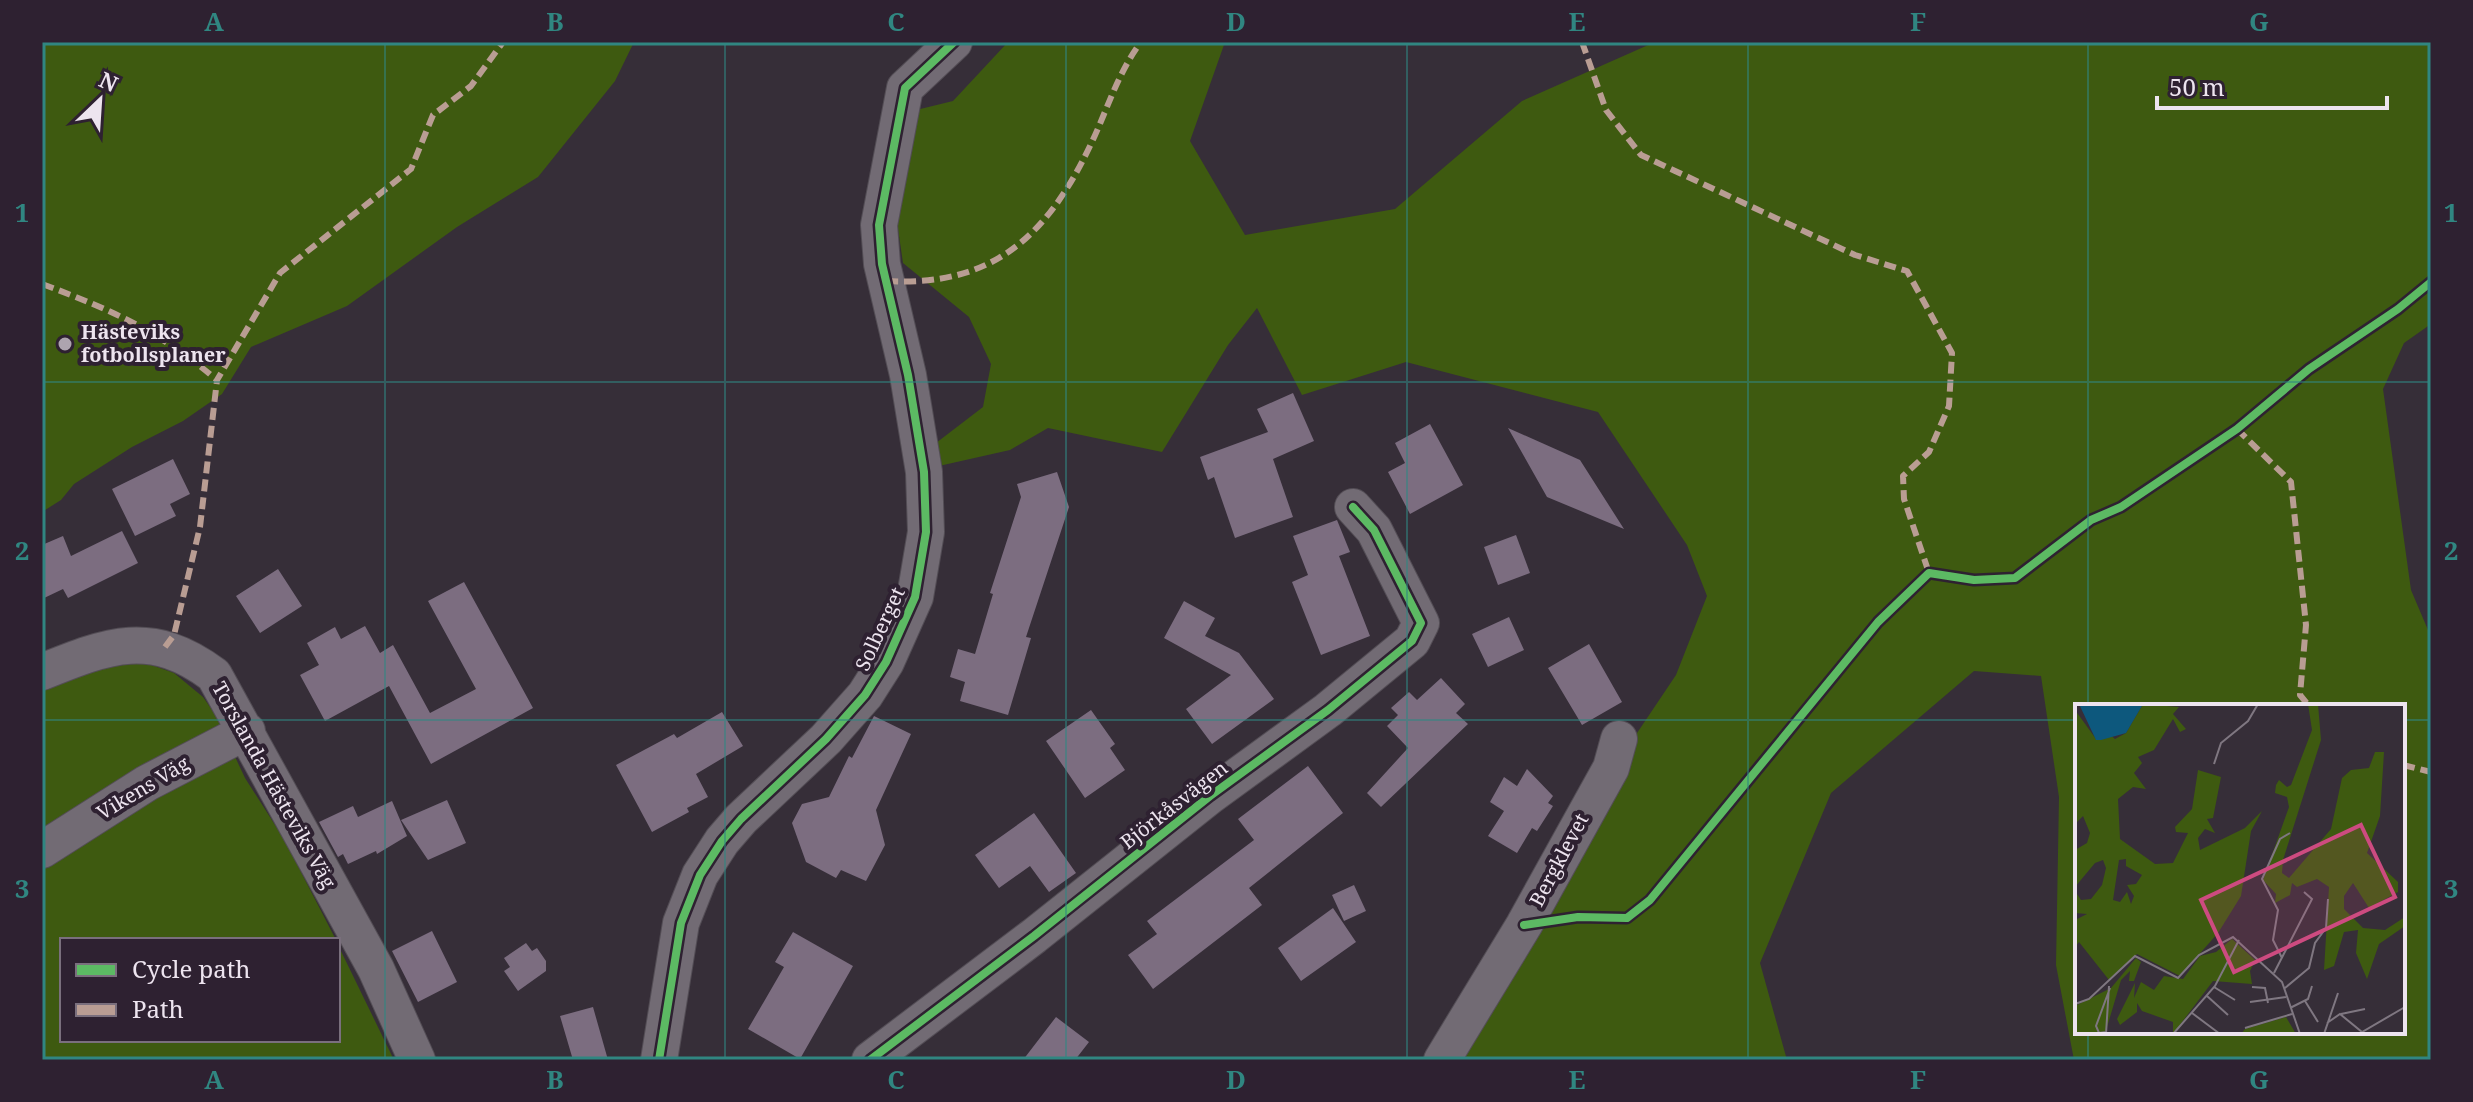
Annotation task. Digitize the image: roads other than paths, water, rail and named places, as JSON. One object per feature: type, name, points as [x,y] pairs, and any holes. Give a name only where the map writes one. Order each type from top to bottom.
[{"type":"street","name":"Solberget","points":[[659,1060],[681,923],[700,875],[741,819],[826,739],[865,695],[886,662],[915,597],[926,532],[924,472],[908,375],[882,264],[879,225],[905,88],[942,52]]},
{"type":"street","name":"Björkåsvägen","points":[[870,1060],[1034,936],[1210,796],[1328,710],[1412,641],[1421,623],[1374,530],[1353,507]]},
{"type":"street","name":"Torslanda Hästeviks Väg","points":[[42,672],[82,656],[130,645],[165,647],[191,658],[214,675],[376,969],[417,1060]]},
{"type":"street","name":"Vikens Väg","points":[[42,850],[147,783],[247,731]]},
{"type":"street","name":"Bergklevet","points":[[1442,1060],[1524,925],[1611,768],[1619,739]]},
{"type":"place","name":"Hästeviks fotbollsplaner","points":[[65,344]]}]
